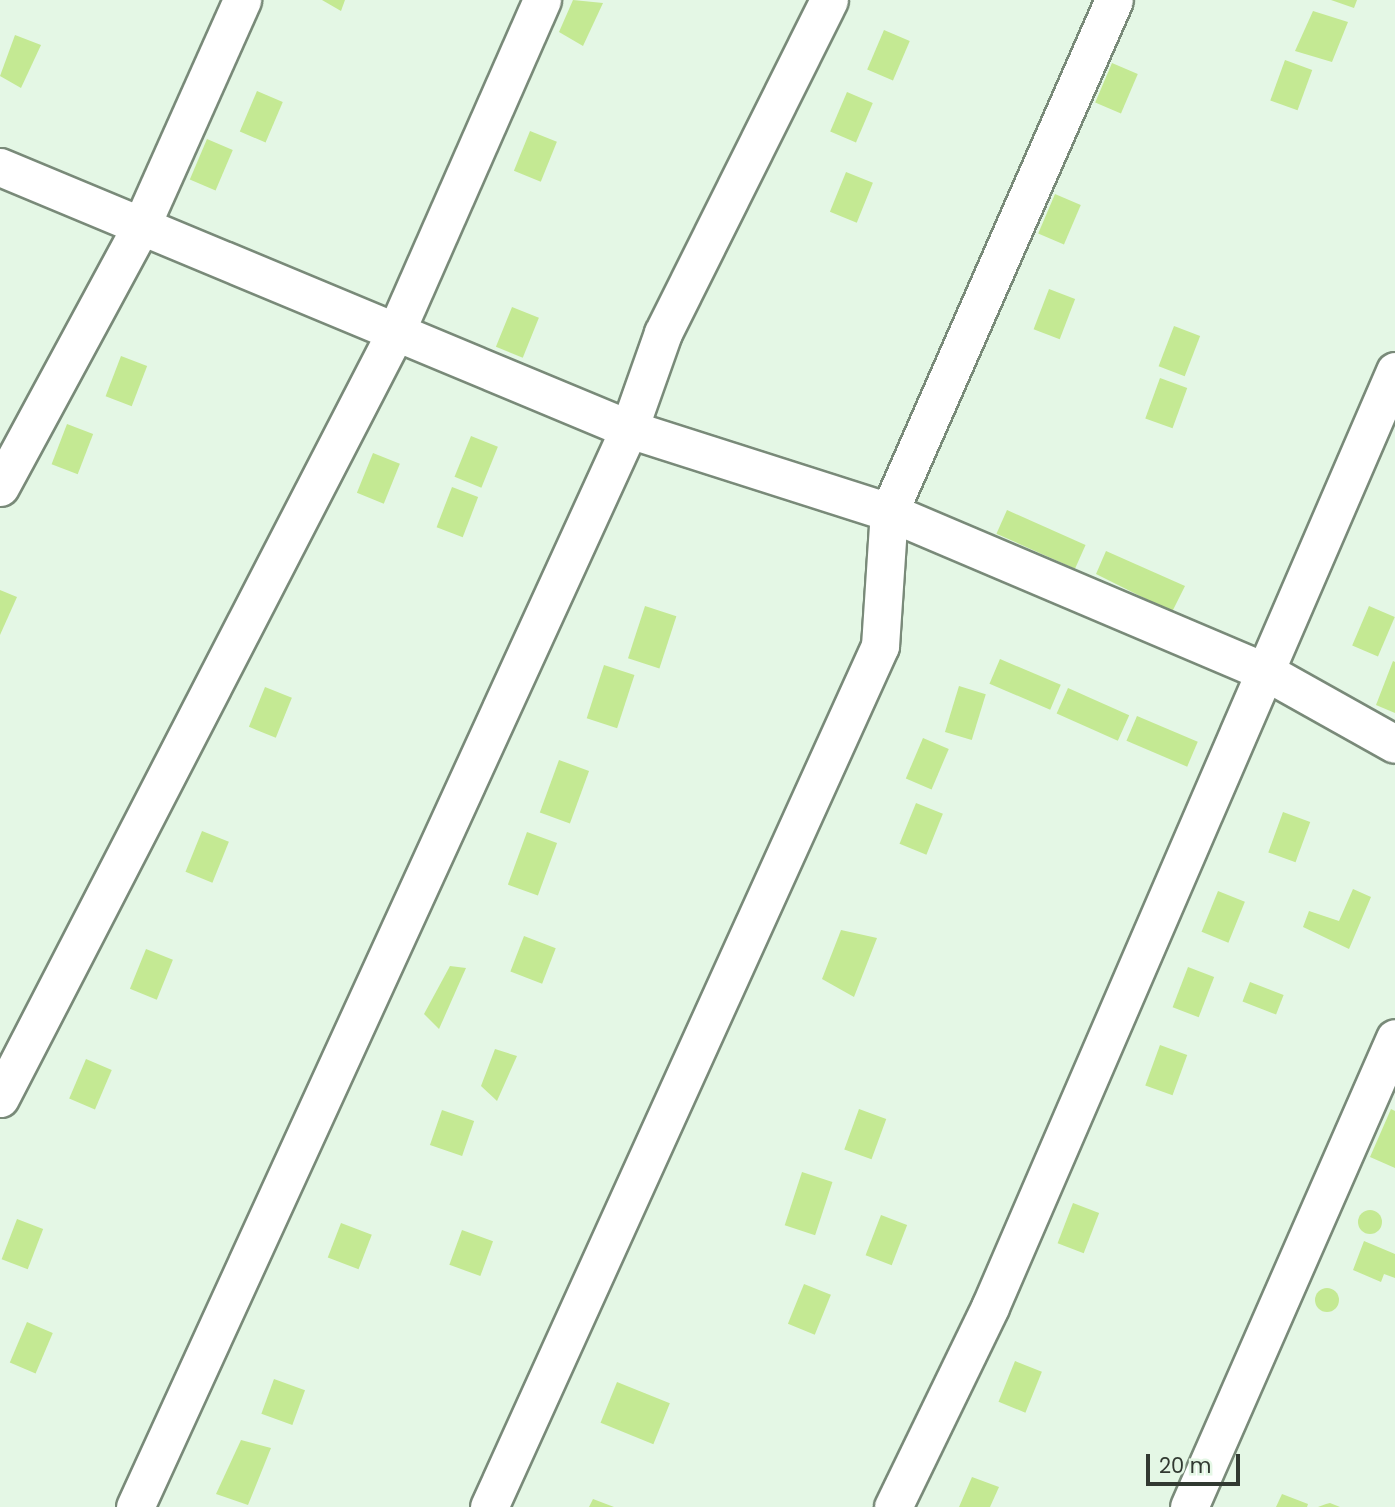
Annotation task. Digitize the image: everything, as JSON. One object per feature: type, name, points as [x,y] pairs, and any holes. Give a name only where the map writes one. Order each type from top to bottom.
[{"type":"street","points":[[0,487],[141,226],[242,0]]},
{"type":"street","points":[[0,1098],[396,331],[542,0]]},
{"type":"street","points":[[135,1507],[629,429],[663,333],[829,0]]},
{"type":"street","points":[[489,1507],[880,646],[889,512],[1114,0]]},
{"type":"street","points":[[0,167],[629,429],[889,512],[1268,673],[1395,744]]},
{"type":"street","points":[[893,1507],[990,1307],[1268,673],[1395,371]]},
{"type":"street","points":[[1189,1507],[1395,1038]]},
{"type":"building","points":[[322,0],[345,0],[341,11]]},
{"type":"building","points":[[573,0],[603,3],[583,46],[559,32]]},
{"type":"building","points":[[1331,0],[1357,0],[1354,8]]},
{"type":"building","points":[[1313,11],[1348,22],[1332,62],[1295,51]]},
{"type":"building","points":[[884,30],[910,41],[893,81],[867,70]]},
{"type":"building","points":[[15,35],[41,45],[21,88],[0,76]]},
{"type":"building","points":[[1285,60],[1312,70],[1298,110],[1270,100]]},
{"type":"building","points":[[1112,63],[1138,74],[1121,114],[1095,103]]},
{"type":"building","points":[[257,91],[283,102],[266,142],[240,132]]},
{"type":"building","points":[[847,92],[873,103],[856,143],[830,132]]},
{"type":"building","points":[[530,131],[557,142],[541,182],[514,171]]},
{"type":"building","points":[[207,139],[233,150],[216,190],[190,180]]},
{"type":"building","points":[[846,172],[873,183],[857,223],[830,212]]},
{"type":"building","points":[[1055,194],[1081,205],[1064,245],[1038,234]]},
{"type":"building","points":[[1049,289],[1075,299],[1060,339],[1034,329]]},
{"type":"building","points":[[512,307],[539,318],[523,358],[496,347]]},
{"type":"building","points":[[1174,326],[1200,336],[1185,376],[1159,366]]},
{"type":"building","points":[[121,356],[147,366],[132,406],[106,396]]},
{"type":"building","points":[[1160,378],[1187,388],[1173,428],[1145,418]]},
{"type":"building","points":[[67,424],[93,434],[78,474],[52,464]]},
{"type":"building","points":[[471,436],[498,447],[481,488],[455,477]]},
{"type":"building","points":[[373,453],[400,464],[384,504],[357,493]]},
{"type":"building","points":[[452,487],[478,497],[463,537],[437,527]]},
{"type":"building","points":[[1007,510],[1086,545],[1075,569],[996,534]]},
{"type":"building","points":[[1106,551],[1185,586],[1172,612],[1096,574]]},
{"type":"building","points":[[0,590],[17,597],[0,635]]},
{"type":"building","points":[[645,606],[676,616],[659,669],[628,658]]},
{"type":"building","points":[[1369,606],[1395,617],[1378,657],[1352,646]]},
{"type":"building","points":[[1000,659],[1061,685],[1050,710],[989,684]]},
{"type":"building","points":[[1393,661],[1395,662],[1395,713],[1376,705]]},
{"type":"building","points":[[604,665],[634,675],[617,728],[587,718]]},
{"type":"building","points":[[959,686],[986,694],[972,740],[945,732]]},
{"type":"building","points":[[265,687],[292,698],[276,738],[249,727]]},
{"type":"building","points":[[1068,688],[1129,715],[1118,741],[1057,714]]},
{"type":"building","points":[[1137,716],[1198,742],[1187,767],[1126,741]]},
{"type":"building","points":[[923,738],[949,749],[932,789],[906,779]]},
{"type":"building","points":[[559,760],[589,771],[570,824],[540,813]]},
{"type":"building","points":[[916,803],[943,814],[926,855],[900,844]]},
{"type":"building","points":[[1283,812],[1310,822],[1296,862],[1268,852]]},
{"type":"building","points":[[202,831],[229,842],[212,883],[186,872]]},
{"type":"building","points":[[527,832],[557,843],[538,896],[508,885]]},
{"type":"building","points":[[1353,889],[1371,897],[1349,949],[1303,927],[1309,911],[1339,921]]},
{"type":"building","points":[[1218,891],[1245,902],[1228,943],[1202,932]]},
{"type":"building","points":[[841,930],[877,938],[854,997],[822,979]]},
{"type":"building","points":[[524,936],[556,948],[542,984],[510,971]]},
{"type":"building","points":[[146,949],[173,960],[157,1000],[130,989]]},
{"type":"building","points":[[450,966],[466,968],[439,1029],[424,1014]]},
{"type":"building","points":[[1188,967],[1214,977],[1199,1017],[1173,1007]]},
{"type":"building","points":[[1250,982],[1284,995],[1276,1015],[1242,1002]]},
{"type":"building","points":[[1160,1045],[1187,1055],[1173,1095],[1145,1085]]},
{"type":"building","points":[[495,1049],[517,1056],[497,1101],[481,1086]]},
{"type":"building","points":[[86,1059],[112,1070],[95,1110],[69,1099]]},
{"type":"building","points":[[859,1109],[886,1119],[872,1159],[844,1149]]},
{"type":"building","points":[[1391,1109],[1395,1111],[1395,1168],[1370,1157]]},
{"type":"building","points":[[442,1110],[474,1121],[462,1156],[430,1145]]},
{"type":"building","points":[[802,1172],[832,1182],[815,1235],[785,1225]]},
{"type":"building","points":[[1073,1203],[1099,1213],[1084,1253],[1058,1243]]},
{"type":"building","points":[[1370,1210],[1378,1214],[1382,1222],[1378,1230],[1370,1234],[1362,1230],[1358,1222],[1362,1214]]},
{"type":"building","points":[[881,1215],[907,1225],[892,1265],[866,1255]]},
{"type":"building","points":[[17,1219],[43,1229],[28,1269],[2,1259]]},
{"type":"building","points":[[341,1223],[372,1235],[359,1269],[328,1258]]},
{"type":"building","points":[[462,1230],[493,1241],[480,1276],[449,1265]]},
{"type":"building","points":[[1364,1241],[1395,1254],[1395,1278],[1384,1274],[1381,1282],[1353,1270]]},
{"type":"building","points":[[804,1284],[831,1295],[815,1335],[788,1324]]},
{"type":"building","points":[[1327,1288],[1335,1292],[1339,1300],[1335,1308],[1327,1312],[1319,1308],[1315,1300],[1319,1292]]},
{"type":"building","points":[[27,1322],[53,1333],[36,1373],[10,1363]]},
{"type":"building","points":[[1015,1361],[1042,1372],[1025,1413],[999,1402]]},
{"type":"building","points":[[274,1379],[305,1390],[292,1425],[261,1414]]},
{"type":"building","points":[[617,1382],[670,1403],[653,1444],[601,1423]]},
{"type":"building","points":[[241,1440],[271,1448],[248,1505],[216,1494]]},
{"type":"building","points":[[972,1477],[999,1487],[990,1507],[959,1507]]},
{"type":"building","points":[[1282,1494],[1308,1504],[1307,1507],[1276,1507]]},
{"type":"building","points":[[593,1499],[614,1507],[589,1507]]},
{"type":"building","points":[[1326,1504],[1340,1507],[1318,1507]]}]
